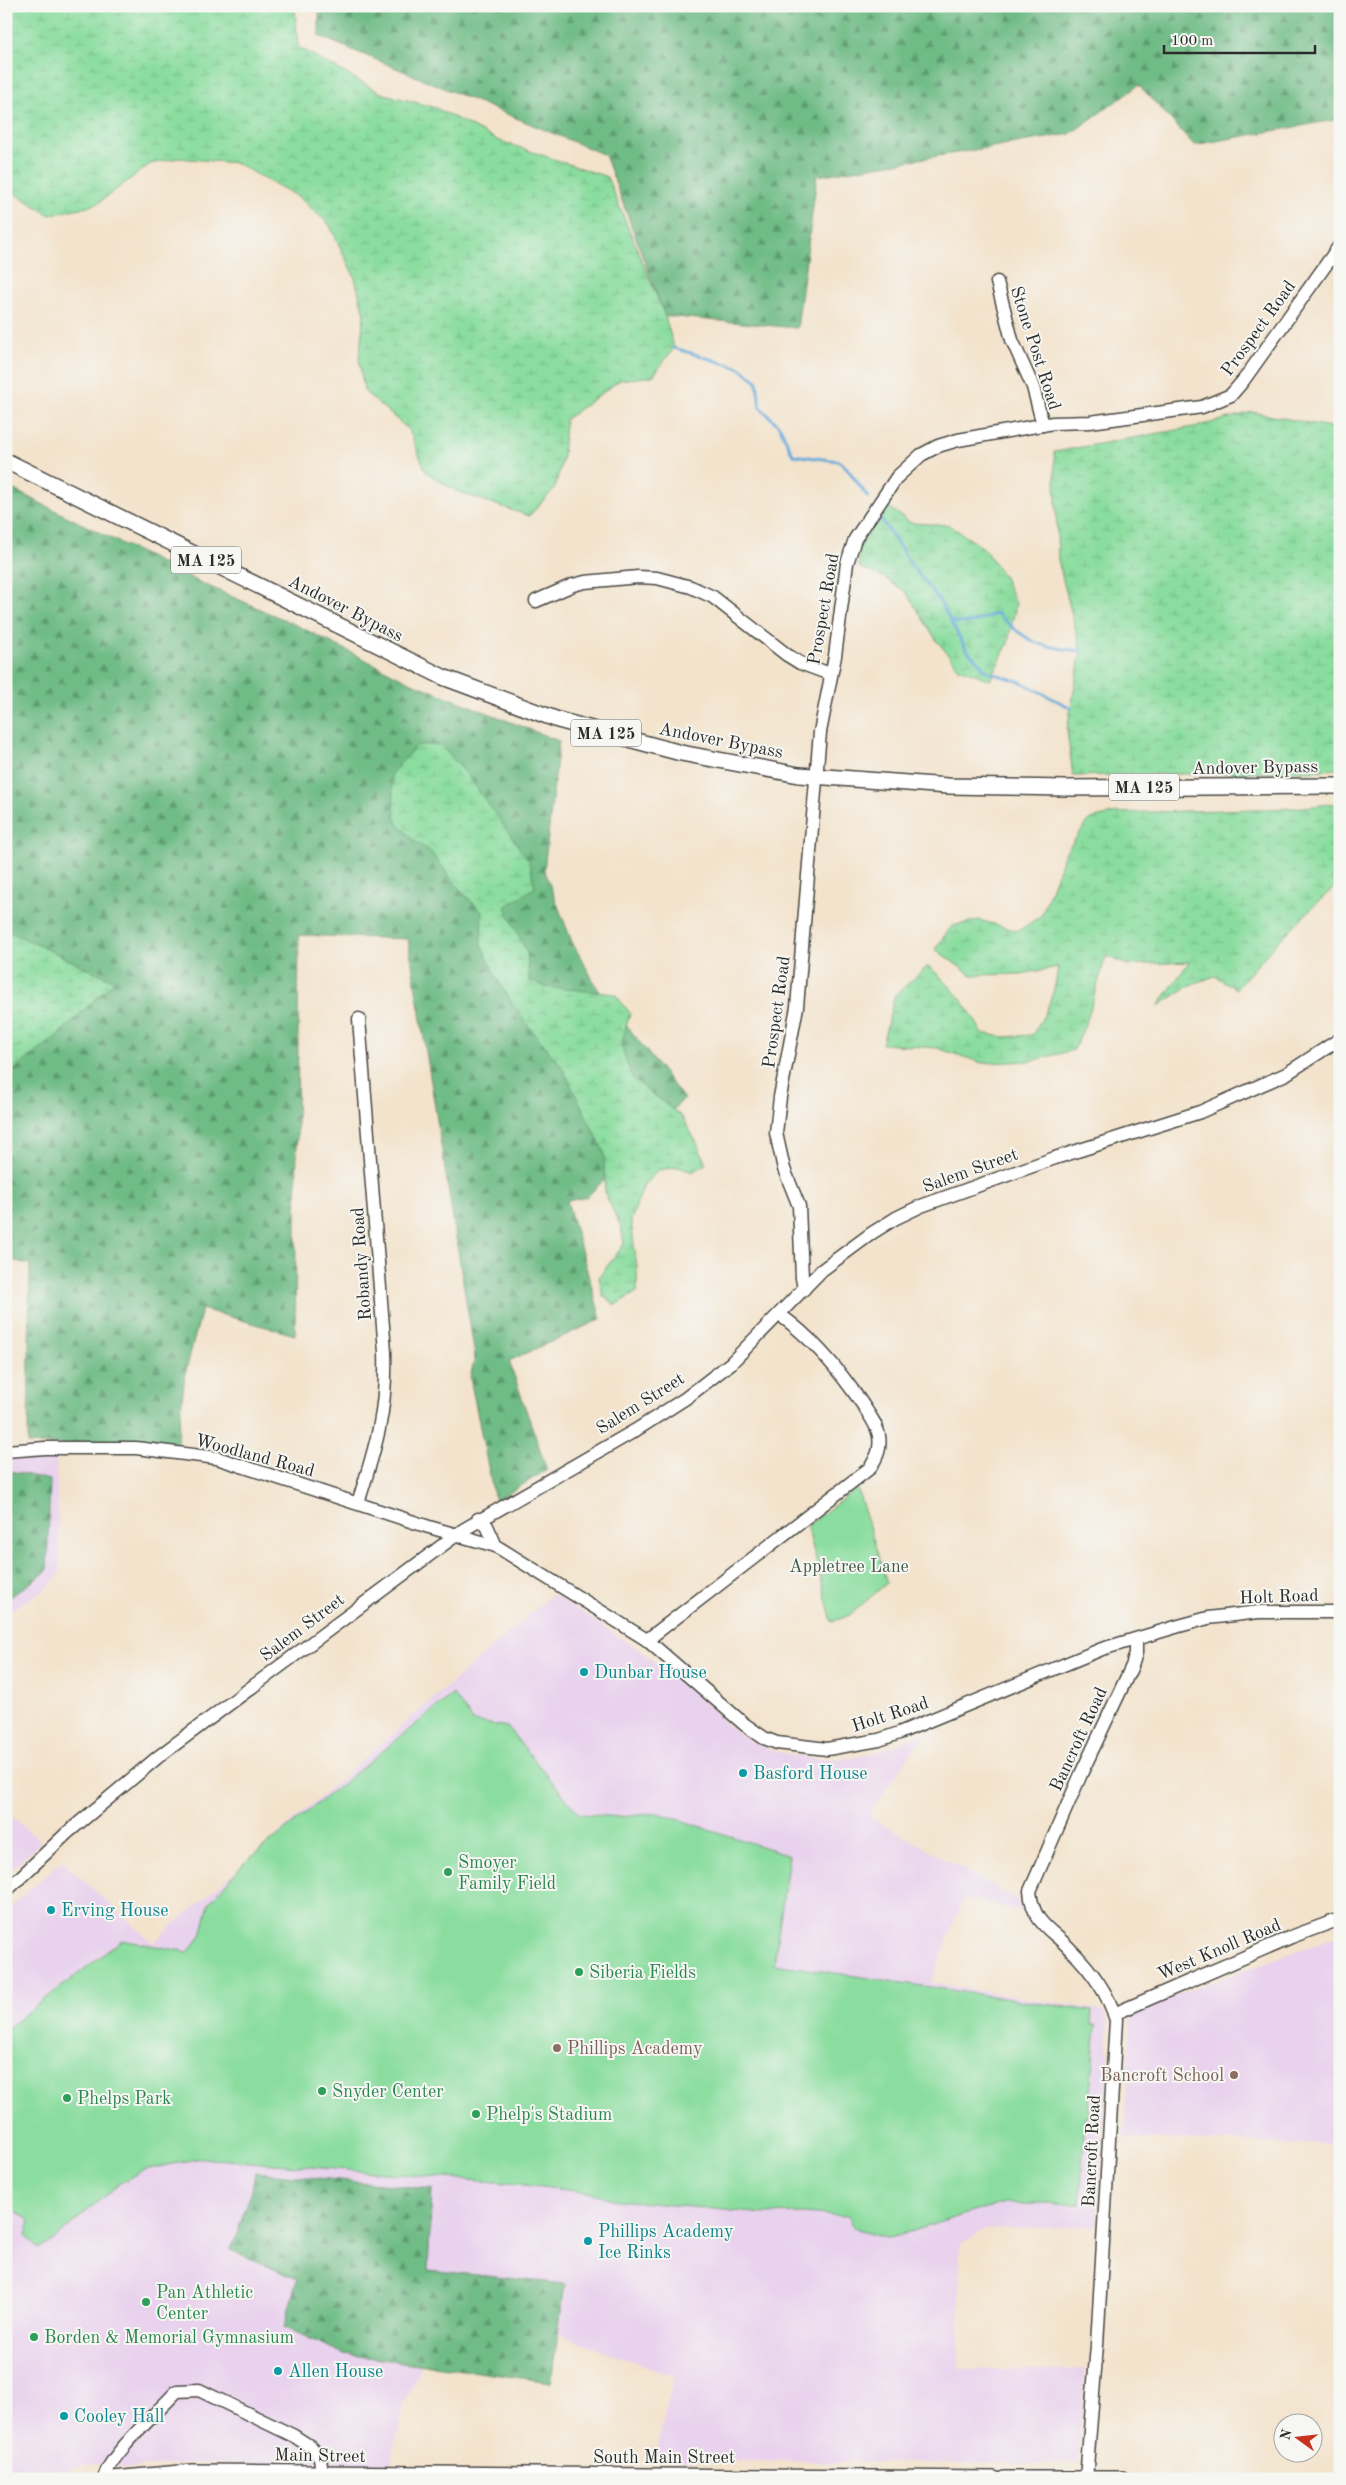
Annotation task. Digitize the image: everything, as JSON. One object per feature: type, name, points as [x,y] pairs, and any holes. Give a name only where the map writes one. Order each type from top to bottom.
[{"type":"main road","name":"Andover Bypass","points":[[6,461],[442,677],[520,708],[681,754],[816,776],[987,788],[1340,786]]},
{"type":"main road","name":"Main Street","points":[[114,2479],[192,2472],[394,2477]]},
{"type":"main road","name":"Main Street","points":[[204,2479],[246,2473]]},
{"type":"main road","name":"South Main Street","points":[[394,2477],[994,2479]]},
{"type":"main road","points":[[1004,2479],[1123,2479]]},
{"type":"street","name":"Prospect Road","points":[[804,1289],[799,1206],[784,1169],[776,1133],[780,1097],[797,1007],[820,732],[851,549],[887,490],[897,478],[921,455],[938,446],[958,440],[1042,425],[1190,409],[1211,404],[1231,395],[1340,245]]},
{"type":"street","name":"Stone Post Road","points":[[997,282],[1012,340],[1033,387],[1042,425]]},
{"type":"street","points":[[536,601],[573,585],[604,579],[638,576],[675,582],[692,587],[713,597],[787,655],[800,663],[830,674]]},
{"type":"street","name":"Robandy Road","points":[[358,1503],[381,1425],[386,1388],[385,1352],[359,1019]]},
{"type":"street","name":"Salem Street","points":[[6,1890],[67,1833],[158,1757],[478,1519],[636,1430],[686,1398],[731,1363],[822,1270],[896,1218],[921,1206],[1055,1158],[1200,1112],[1286,1074],[1340,1039]]},
{"type":"street","points":[[647,1640],[870,1468],[878,1456],[879,1434],[874,1422],[842,1373],[797,1327],[780,1315]]},
{"type":"street","name":"Woodland Road","points":[[6,1451],[44,1448],[136,1448],[217,1458],[429,1528],[458,1534]]},
{"type":"street","points":[[478,1519],[487,1526],[496,1546]]},
{"type":"street","name":"Holt Road","points":[[458,1534],[496,1546],[647,1640],[744,1724],[764,1738],[777,1743],[827,1749],[879,1740],[1102,1649],[1208,1618],[1259,1612],[1340,1612]]},
{"type":"street","name":"Bancroft Road","points":[[1086,2478],[1106,2198],[1114,2065],[1114,2014],[1106,1992],[1070,1949],[1037,1918],[1032,1908],[1030,1891],[1081,1774],[1132,1666],[1136,1653],[1136,1640]]},
{"type":"street","name":"West Knoll Road","points":[[1114,2014],[1291,1937],[1340,1919]]},
{"type":"street","points":[[104,2479],[108,2465],[122,2448],[177,2392],[199,2390],[294,2436],[311,2447],[320,2457],[322,2474]]},
{"type":"shaded area","points":[[6,1458],[56,1458],[60,1573],[44,1591],[6,1612]]},
{"type":"shaded area","name":"Phillips Academy","points":[[553,1594],[638,1649],[704,1701],[729,1727],[751,1741],[775,1751],[801,1757],[852,1758],[878,1752],[926,1732],[868,1816],[1016,1899],[1025,1910],[1006,1908],[983,1900],[962,1901],[931,1983],[1106,2011],[1108,2069],[1097,2226],[987,2229],[960,2244],[959,2369],[1085,2370],[1078,2464],[654,2460],[674,2376],[521,2321],[449,2306],[406,2399],[390,2464],[201,2463],[118,2468],[94,2464],[6,2479],[6,1911],[62,1861],[153,1943]]},
{"type":"shaded area","points":[[6,1811],[41,1842],[6,1875]]},
{"type":"shaded area","name":"Bancroft School","points":[[1340,1935],[1340,2145],[1123,2138],[1132,2011]]},
{"type":"green space","points":[[6,6],[295,6],[298,47],[381,93],[436,108],[497,140],[607,177],[665,316],[674,348],[653,376],[620,380],[565,420],[563,457],[555,488],[529,516],[456,491],[426,472],[409,430],[364,391],[359,359],[364,314],[355,278],[329,224],[297,196],[236,163],[178,158],[150,164],[97,204],[50,215],[6,188]]},
{"type":"green space","points":[[319,6],[1340,6],[1340,119],[1194,145],[1139,85],[1070,134],[817,176],[797,328],[665,316],[605,155],[319,36]]},
{"type":"green space","points":[[1252,412],[1340,429],[1340,769],[1073,776],[1067,730],[1081,651],[1058,560],[1054,452],[1199,426]]},
{"type":"green space","points":[[6,486],[199,582],[296,625],[412,683],[559,741],[544,870],[572,942],[598,989],[684,1099],[587,1197],[567,1201],[601,1319],[509,1361],[547,1470],[495,1501],[470,1378],[475,1356],[408,939],[299,935],[295,1335],[202,1309],[185,1374],[177,1445],[28,1444],[30,1264],[6,1259],[6,1100],[19,1056],[6,1064]]},
{"type":"green space","points":[[887,506],[911,523],[949,525],[985,549],[1004,577],[1016,604],[1008,643],[990,680],[959,668],[937,641],[906,592],[883,577],[859,567],[859,546]]},
{"type":"green space","points":[[417,745],[440,745],[465,772],[529,861],[535,887],[505,907],[527,953],[529,980],[545,987],[615,994],[630,1013],[621,1045],[632,1078],[682,1117],[697,1143],[706,1164],[692,1172],[678,1167],[658,1170],[644,1185],[631,1220],[637,1268],[637,1292],[615,1305],[603,1296],[599,1277],[624,1244],[621,1227],[605,1194],[604,1152],[562,1067],[519,1014],[497,979],[481,944],[482,912],[457,886],[430,851],[414,841],[396,821],[391,774]]},
{"type":"green space","points":[[1340,803],[1340,883],[1320,900],[1271,949],[1236,989],[1215,976],[1192,984],[1158,1006],[1189,962],[1128,965],[1106,956],[1087,1020],[1074,1050],[1031,1061],[982,1063],[937,1048],[882,1044],[895,995],[928,966],[958,996],[971,1013],[982,1033],[1003,1037],[1032,1035],[1050,1002],[1058,967],[1021,974],[971,975],[935,949],[952,926],[979,920],[1018,931],[1041,916],[1065,853],[1090,819],[1117,813],[1294,808]]},
{"type":"green space","points":[[6,930],[114,981],[56,1037],[6,1076]]},
{"type":"green space","points":[[6,1470],[50,1480],[47,1571],[6,1600]]},
{"type":"green space","name":"Appletree Lane","points":[[857,1488],[887,1583],[850,1615],[832,1622],[807,1526]]},
{"type":"green space","name":"Siberia Fields","points":[[453,1694],[473,1721],[507,1727],[579,1814],[620,1817],[658,1813],[789,1855],[774,1964],[1092,2011],[1091,2025],[1096,2025],[1088,2116],[1085,2117],[1080,2204],[998,2204],[890,2238],[853,2228],[849,2216],[800,2213],[765,2214],[608,2199],[592,2193],[508,2183],[201,2158],[144,2170],[120,2183],[47,2245],[38,2249],[26,2236],[30,2221],[6,2204],[6,2029],[122,1940],[188,1952],[201,1936],[209,1903],[243,1864]]},
{"type":"green space","points":[[255,2172],[432,2189],[428,2270],[565,2284],[551,2382],[344,2354],[284,2327],[297,2279],[231,2250],[252,2190]]},
{"type":"waterway","points":[[674,348],[740,368],[757,381],[760,407],[780,427],[793,455],[838,461],[846,467],[868,497]]},
{"type":"waterway","points":[[879,516],[912,566],[939,600],[966,649],[988,672],[1021,682],[1071,708]]},
{"type":"waterway","points":[[951,621],[969,623],[997,613],[1017,631],[1034,642],[1054,648],[1081,651]]},
{"type":"place","name":"Dunbar House","points":[[584,1672]]},
{"type":"place","name":"Basford House","points":[[743,1773]]},
{"type":"place","name":"Smoyer Family Field","points":[[448,1872]]},
{"type":"place","name":"Erving House","points":[[51,1910]]},
{"type":"place","name":"Siberia Fields","points":[[579,1972]]},
{"type":"place","name":"Phillips Academy","points":[[557,2048]]},
{"type":"place","name":"Bancroft School","points":[[1234,2075]]},
{"type":"place","name":"Snyder Center","points":[[322,2091]]},
{"type":"place","name":"Phelps Park","points":[[67,2098]]},
{"type":"place","name":"Phelp's Stadium","points":[[476,2114]]},
{"type":"place","name":"Phillips Academy Ice Rinks","points":[[588,2241]]},
{"type":"place","name":"Pan Athletic Center","points":[[146,2302]]},
{"type":"place","name":"Borden & Memorial Gymnasium","points":[[34,2337]]},
{"type":"place","name":"Allen House","points":[[278,2371]]},
{"type":"place","name":"Cooley Hall","points":[[64,2416]]}]
